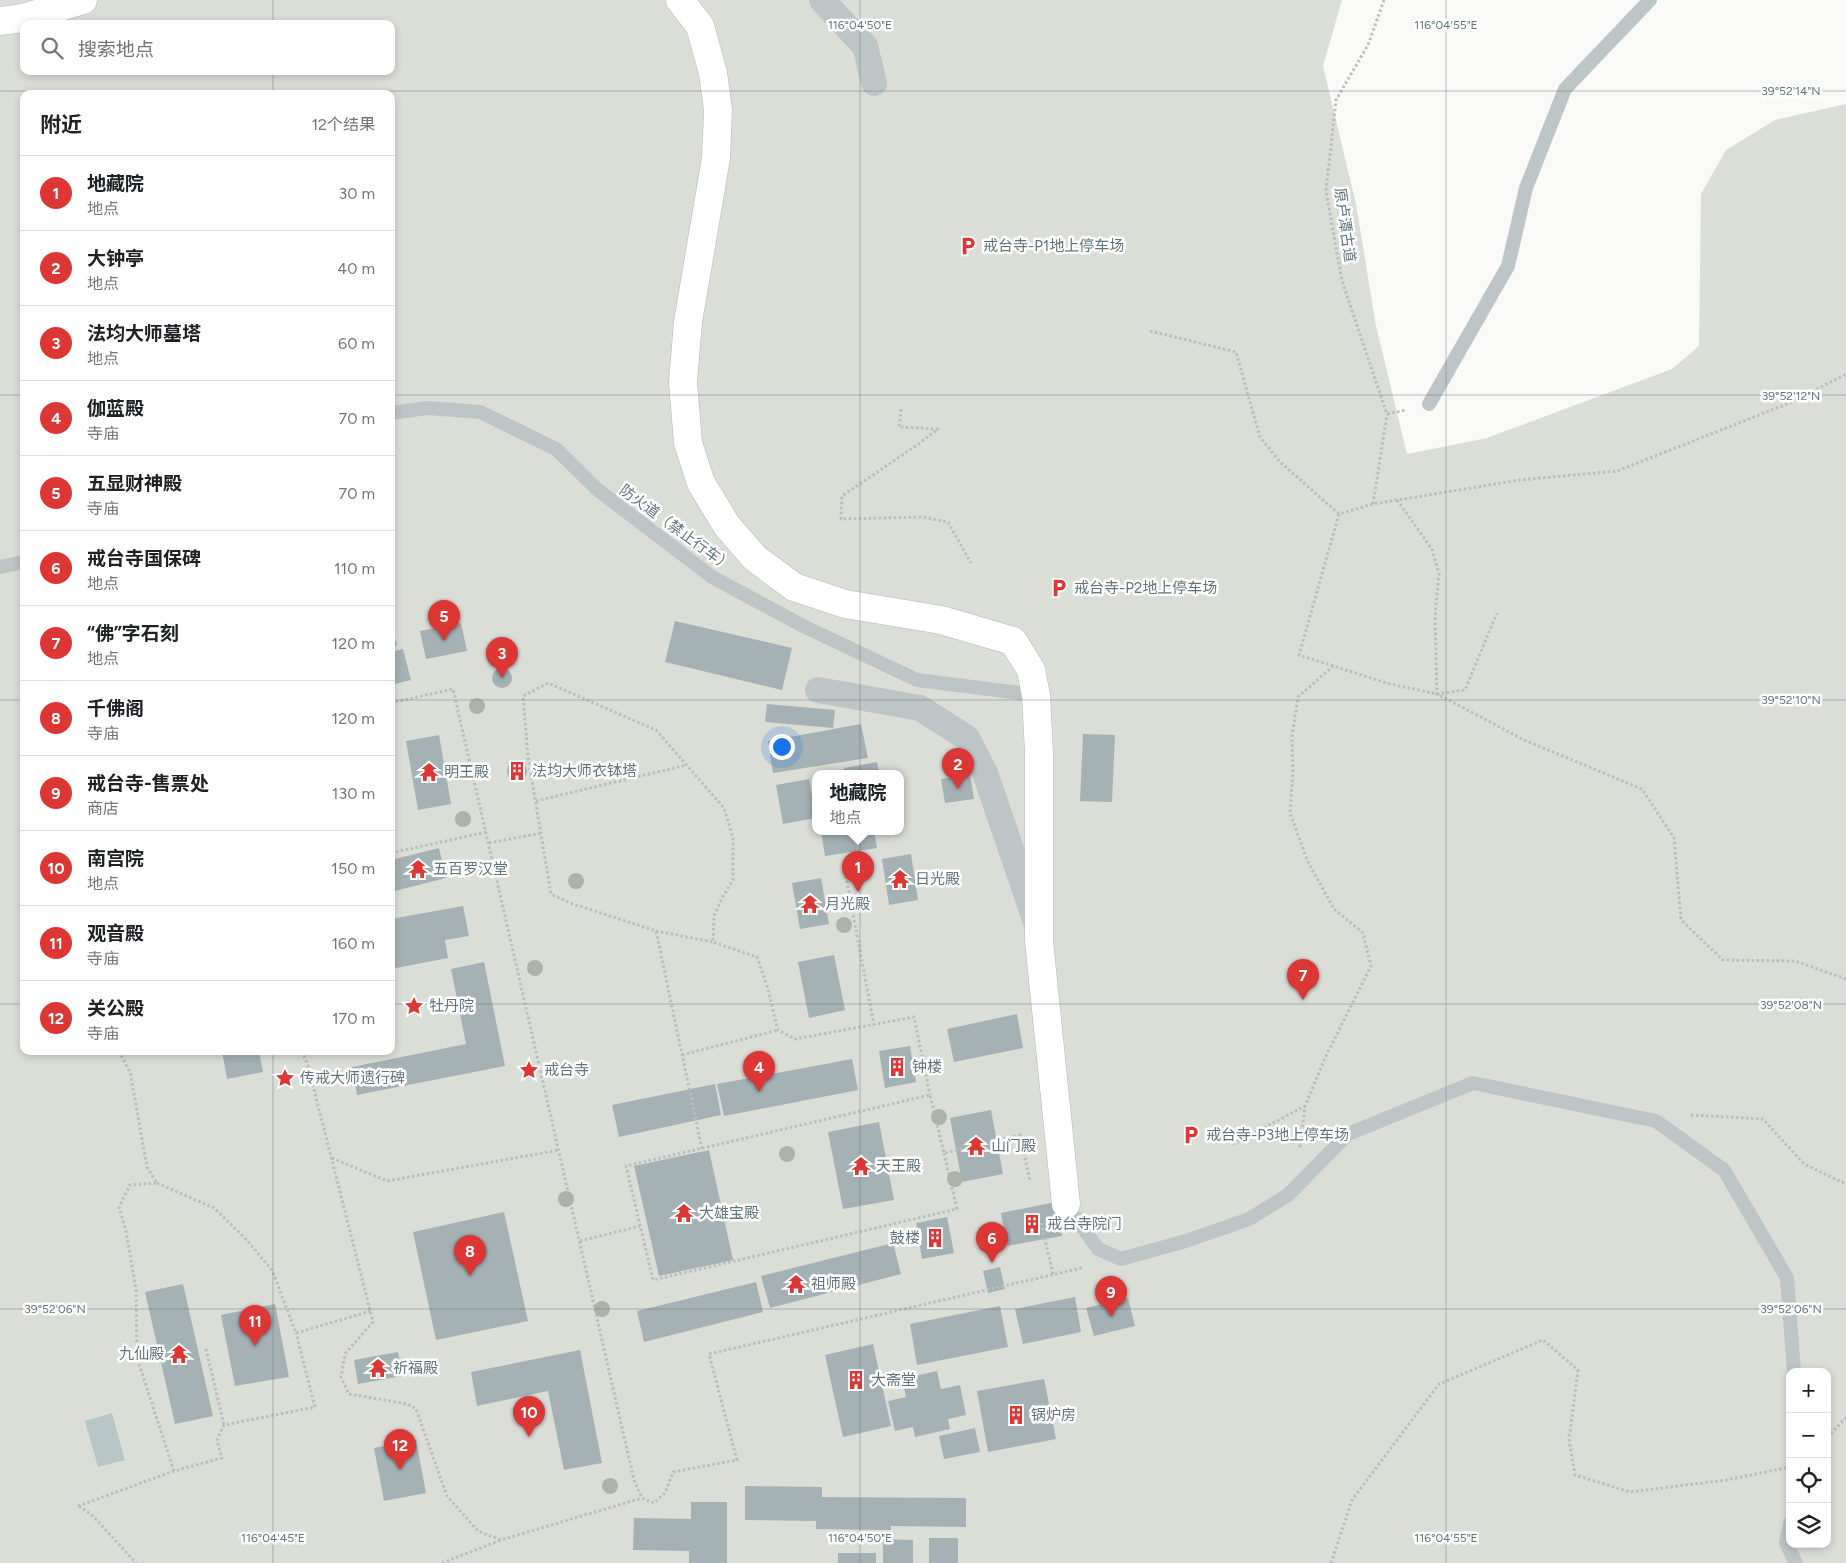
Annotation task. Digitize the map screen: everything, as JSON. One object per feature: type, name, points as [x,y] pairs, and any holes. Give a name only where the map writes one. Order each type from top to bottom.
[{"type":"street","points":[[0,21],[22,18],[84,0]]},
{"type":"street","points":[[680,0],[700,26],[713,73],[718,110],[716,158],[688,322],[684,382],[688,443],[701,483],[727,526],[755,558],[794,587],[845,604],[941,620],[1013,641],[1031,670],[1036,695],[1039,753],[1039,932],[1066,1204]]},
{"type":"street","points":[[822,0],[865,46],[874,82]]},
{"type":"street","points":[[818,690],[920,708],[967,738],[986,773],[1039,932]]},
{"type":"lane","points":[[1429,404],[1508,266],[1526,188],[1565,89],[1650,0]]},
{"type":"lane","name":"防火道（禁止行车）","points":[[395,412],[427,408],[480,412],[556,449],[598,490],[712,578],[803,626],[918,680],[1036,695]]},
{"type":"lane","points":[[0,567],[20,563]]},
{"type":"lane","points":[[1066,1204],[1098,1249],[1122,1259],[1186,1241],[1249,1219],[1288,1195],[1348,1134],[1473,1083],[1656,1121],[1724,1170],[1788,1278],[1794,1368]]},
{"type":"lane","points":[[1788,1548],[1796,1563]]},
{"type":"path","name":"原卢潭古道","points":[[1384,0],[1368,45],[1336,100],[1326,190],[1342,282],[1387,414]]},
{"type":"path","points":[[1150,331],[1236,352],[1260,437],[1280,462],[1338,514]]},
{"type":"path","points":[[1338,514],[1373,504],[1520,480],[1617,471],[1792,402],[1846,374]]},
{"type":"path","points":[[1373,504],[1387,414],[1429,404]]},
{"type":"path","points":[[901,409],[899,427],[938,429],[842,496],[841,519],[922,517],[948,522],[971,563]]},
{"type":"path","points":[[1397,500],[1432,549],[1439,574],[1435,617],[1436,694]]},
{"type":"path","points":[[1338,514],[1299,655],[1390,684],[1436,694],[1524,740],[1642,789],[1674,838],[1682,920],[1723,960],[1795,961],[1846,979]]},
{"type":"path","points":[[1436,694],[1465,690],[1497,612]]},
{"type":"path","points":[[1232,1144],[1305,1106],[1326,1056],[1371,966],[1363,933],[1334,909],[1308,862],[1290,813],[1293,772],[1292,736],[1298,698],[1334,666]]},
{"type":"path","points":[[713,942],[714,916],[733,880],[733,838],[724,808],[656,730],[548,683],[523,696],[528,757],[551,894],[570,903],[656,931],[713,942],[757,957],[767,986],[778,1030]]},
{"type":"path","points":[[395,702],[453,689],[634,1480],[642,1498]]},
{"type":"path","points":[[536,800],[687,766]]},
{"type":"path","points":[[395,852],[487,832]]},
{"type":"path","points":[[489,843],[541,833]]},
{"type":"path","points":[[844,866],[874,1025]]},
{"type":"path","points":[[656,931],[702,1149]]},
{"type":"path","points":[[682,1055],[778,1030],[795,1039],[914,1017],[957,1209],[653,1280],[626,1166],[930,1095]]},
{"type":"path","points":[[122,1055],[130,1072],[147,1167],[157,1183]]},
{"type":"path","points":[[304,1055],[374,1322],[345,1354],[341,1377],[349,1394],[407,1404],[416,1409],[447,1496],[478,1531],[502,1540]]},
{"type":"path","points":[[1656,1121],[1678,1115],[1763,1119],[1804,1164],[1846,1184]]},
{"type":"path","points":[[944,1153],[1020,1135],[1032,1189]]},
{"type":"path","points":[[331,1158],[387,1181],[559,1150]]},
{"type":"path","points":[[174,1471],[137,1358],[136,1289],[126,1231],[119,1207],[130,1185],[157,1183],[214,1208],[244,1237],[272,1270],[296,1333],[315,1407],[224,1425]]},
{"type":"path","points":[[1039,1217],[1053,1274]]},
{"type":"path","points":[[580,1241],[640,1226]]},
{"type":"path","points":[[442,1563],[502,1540],[642,1498],[654,1503],[665,1493],[673,1472],[737,1460],[709,1354],[1122,1259]]},
{"type":"path","points":[[296,1333],[370,1311]]},
{"type":"path","points":[[1331,1563],[1352,1500],[1439,1384],[1542,1340],[1578,1370],[1569,1440],[1575,1475],[1630,1492],[1726,1480],[1786,1469]]},
{"type":"path","points":[[136,1563],[93,1516],[78,1506],[174,1471],[222,1458],[217,1440],[224,1425],[206,1349]]},
{"type":"path","points":[[1831,1433],[1846,1418]]},
{"type":"shaded area","points":[[0,0],[1342,0],[1323,66],[1356,204],[1376,326],[1407,454],[1487,438],[1672,369],[1699,346],[1701,194],[1726,150],[1775,120],[1846,104],[1846,1563],[0,1563]]},
{"type":"shaded area","points":[[112,1413],[125,1460],[98,1467],[85,1421]]},
{"type":"building","points":[[675,621],[792,648],[782,690],[665,662]]},
{"type":"building","points":[[461,623],[467,651],[426,659],[420,631]]},
{"type":"building","points":[[403,649],[411,680],[395,684],[395,651]]},
{"type":"building","points":[[502,668],[509,671],[512,678],[509,685],[502,688],[495,685],[492,678],[495,671]]},
{"type":"building","points":[[767,704],[835,710],[833,728],[765,722]]},
{"type":"building","points":[[861,724],[868,758],[773,773],[768,741]]},
{"type":"building","points":[[1083,734],[1115,735],[1112,802],[1080,801]]},
{"type":"building","name":"明王殿","points":[[439,735],[451,804],[418,810],[406,741]]},
{"type":"building","name":"法均大师衣钵塔","points":[[517,761],[524,764],[527,771],[524,778],[517,781],[510,778],[507,771],[510,764]]},
{"type":"building","points":[[877,762],[878,770],[844,770],[844,768]]},
{"type":"building","points":[[970,774],[974,799],[945,803],[941,779]]},
{"type":"building","points":[[809,779],[812,796],[812,819],[783,824],[776,785]]},
{"type":"building","points":[[822,835],[875,835],[877,848],[825,856]]},
{"type":"building","name":"五百罗汉堂","points":[[439,848],[446,878],[395,891],[395,859]]},
{"type":"building","name":"日光殿","points":[[911,854],[918,900],[889,905],[882,859]]},
{"type":"building","name":"月光殿","points":[[821,878],[829,924],[800,929],[792,883]]},
{"type":"building","points":[[463,906],[469,936],[445,940],[448,958],[395,968],[395,918]]},
{"type":"building","points":[[834,955],[845,1010],[809,1018],[798,962]]},
{"type":"building","points":[[484,962],[505,1066],[357,1095],[352,1067],[466,1044],[451,969]]},
{"type":"building","points":[[1017,1014],[1023,1048],[954,1062],[947,1029]]},
{"type":"building","name":"钟楼","points":[[910,1046],[916,1082],[885,1088],[879,1051]]},
{"type":"building","points":[[223,1055],[260,1055],[263,1072],[227,1079]]},
{"type":"building","points":[[852,1059],[858,1090],[724,1116],[717,1084]]},
{"type":"building","points":[[715,1084],[721,1115],[619,1137],[612,1105]]},
{"type":"building","name":"山门殿","points":[[991,1110],[1003,1174],[962,1182],[950,1118]]},
{"type":"building","name":"天王殿","points":[[879,1122],[894,1200],[843,1209],[828,1132]]},
{"type":"building","name":"大雄宝殿","points":[[709,1150],[733,1260],[659,1276],[634,1166]]},
{"type":"building","name":"戒台寺院门","points":[[1056,1202],[1062,1236],[1007,1246],[1001,1213]]},
{"type":"building","points":[[504,1212],[528,1321],[436,1340],[413,1232]]},
{"type":"building","name":"鼓楼","points":[[947,1217],[954,1253],[922,1259],[916,1223]]},
{"type":"building","points":[[893,1243],[901,1274],[770,1308],[761,1276]]},
{"type":"building","points":[[1000,1267],[1005,1289],[988,1293],[983,1271]]},
{"type":"building","points":[[756,1282],[763,1312],[644,1342],[637,1311]]},
{"type":"building","name":"九仙殿","points":[[183,1284],[213,1416],[175,1424],[145,1292]]},
{"type":"building","points":[[1075,1297],[1081,1332],[1023,1344],[1015,1309]]},
{"type":"building","points":[[1128,1298],[1135,1326],[1094,1336],[1086,1308]]},
{"type":"building","points":[[275,1304],[289,1377],[235,1386],[221,1315]]},
{"type":"building","points":[[1000,1306],[1008,1347],[917,1365],[910,1324]]},
{"type":"building","name":"大斋堂","points":[[873,1344],[891,1426],[843,1437],[825,1355]]},
{"type":"building","points":[[580,1350],[602,1463],[564,1470],[548,1391],[477,1406],[471,1372]]},
{"type":"building","name":"祈福殿","points":[[398,1352],[403,1376],[358,1384],[354,1360]]},
{"type":"building","points":[[937,1371],[941,1389],[960,1385],[966,1415],[948,1419],[950,1429],[915,1437],[913,1427],[895,1431],[888,1401],[906,1397],[902,1379]]},
{"type":"building","name":"锅炉房","points":[[1044,1379],[1056,1439],[988,1452],[977,1391]]},
{"type":"building","points":[[975,1428],[980,1452],[944,1459],[939,1436]]},
{"type":"building","points":[[416,1440],[426,1493],[384,1501],[374,1448]]},
{"type":"building","points":[[745,1486],[822,1487],[822,1497],[966,1498],[966,1527],[891,1526],[891,1530],[816,1529],[816,1521],[745,1520]]},
{"type":"building","points":[[691,1502],[727,1502],[727,1563],[689,1563],[689,1551],[633,1550],[634,1518],[691,1519]]},
{"type":"building","points":[[929,1538],[958,1538],[958,1563],[929,1563]]},
{"type":"building","points":[[883,1539],[913,1540],[913,1563],[883,1563]]},
{"type":"building","points":[[838,1553],[876,1553],[876,1563],[838,1563]]},
{"type":"place","name":"戒台寺-P1地上停车场","points":[[968,246]]},
{"type":"place","name":"戒台寺-P2地上停车场","points":[[1059,588]]},
{"type":"place","name":"五显财神殿","points":[[444,641]]},
{"type":"place","name":"法均大师墓塔","points":[[502,678]]},
{"type":"place","name":"法均大师衣钵塔","points":[[517,771]]},
{"type":"place","name":"明王殿","points":[[429,772]]},
{"type":"place","name":"大钟亭","points":[[958,789]]},
{"type":"place","name":"五百罗汉堂","points":[[418,869]]},
{"type":"place","name":"日光殿","points":[[900,879]]},
{"type":"place","name":"地藏院","points":[[858,892]]},
{"type":"place","name":"月光殿","points":[[810,904]]},
{"type":"place","name":"“佛”字石刻","points":[[1303,1000]]},
{"type":"place","name":"牡丹院","points":[[414,1006]]},
{"type":"place","name":"钟楼","points":[[897,1067]]},
{"type":"place","name":"戒台寺","points":[[529,1070]]},
{"type":"place","name":"传戒大师遗行碑","points":[[285,1078]]},
{"type":"place","name":"伽蓝殿","points":[[759,1092]]},
{"type":"place","name":"戒台寺-P3地上停车场","points":[[1191,1135]]},
{"type":"place","name":"山门殿","points":[[976,1146]]},
{"type":"place","name":"天王殿","points":[[861,1166]]},
{"type":"place","name":"大雄宝殿","points":[[684,1213]]},
{"type":"place","name":"戒台寺院门","points":[[1032,1224]]},
{"type":"place","name":"鼓楼","points":[[935,1238]]},
{"type":"place","name":"戒台寺国保碑","points":[[992,1263]]},
{"type":"place","name":"千佛阁","points":[[470,1276]]},
{"type":"place","name":"祖师殿","points":[[796,1284]]},
{"type":"place","name":"戒台寺-售票处","points":[[1111,1317]]},
{"type":"place","name":"观音殿","points":[[255,1346]]},
{"type":"place","name":"九仙殿","points":[[179,1354]]},
{"type":"place","name":"祈福殿","points":[[378,1368]]},
{"type":"place","name":"大斋堂","points":[[856,1380]]},
{"type":"place","name":"锅炉房","points":[[1016,1415]]},
{"type":"place","name":"南宫院","points":[[529,1437]]},
{"type":"place","name":"关公殿","points":[[400,1470]]}]
